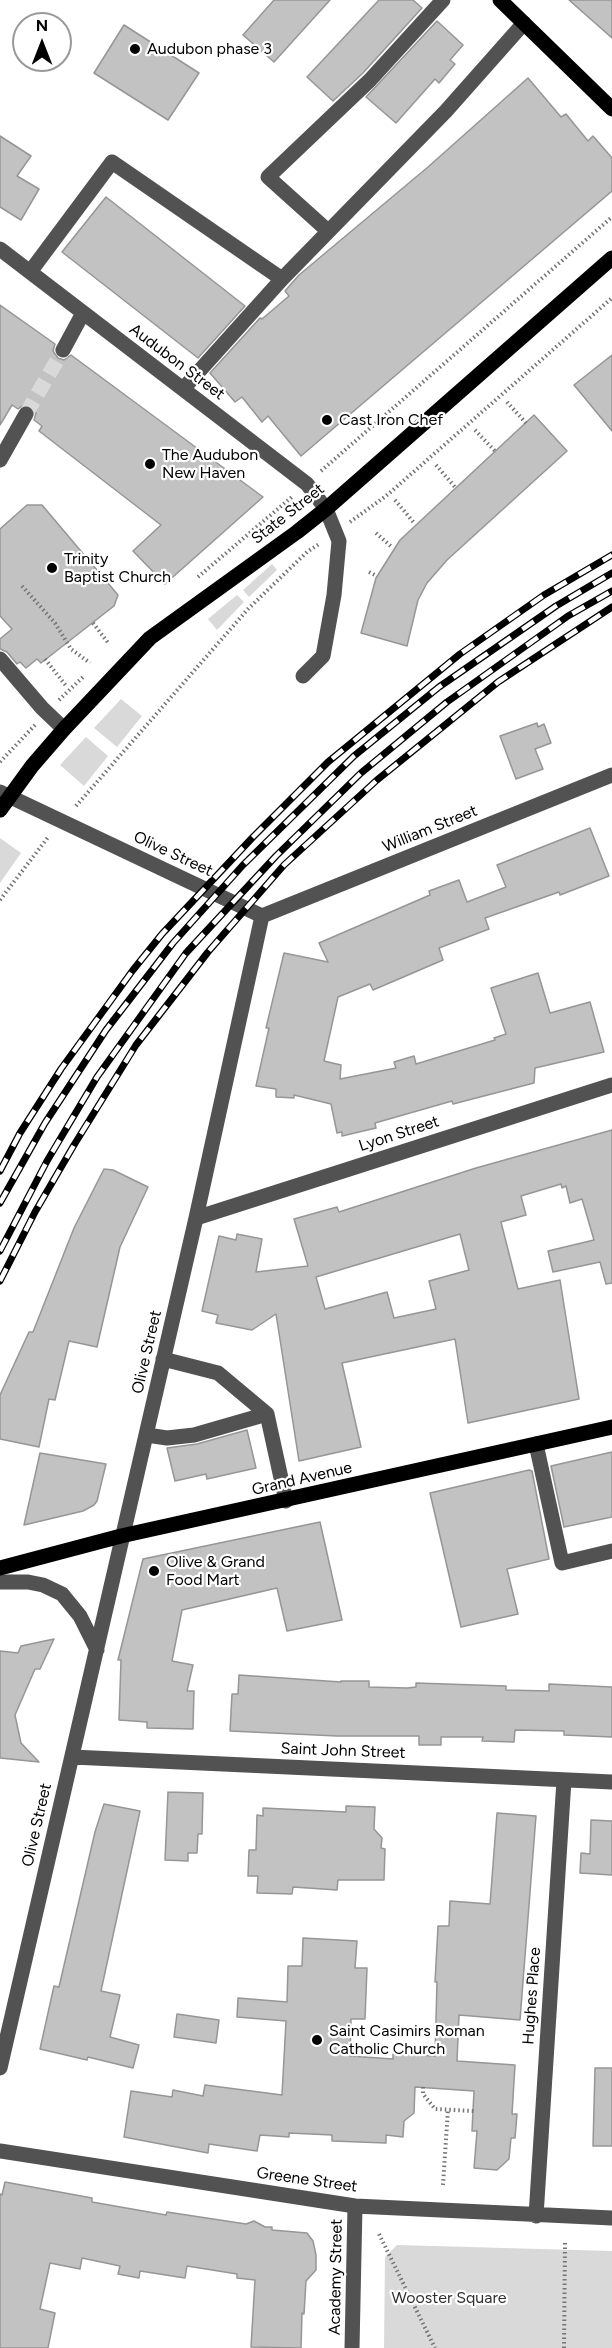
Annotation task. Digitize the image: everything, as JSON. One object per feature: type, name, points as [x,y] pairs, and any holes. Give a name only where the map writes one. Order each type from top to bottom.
[{"type":"main road","points":[[500,0],[612,108]]},
{"type":"main road","name":"State Street","points":[[0,810],[4,794],[150,638],[326,509],[612,258]]},
{"type":"main road","name":"Grand Avenue","points":[[0,1568],[121,1536],[612,1427]]},
{"type":"street","points":[[328,231],[268,177],[302,143],[348,103],[443,0]]},
{"type":"street","points":[[183,389],[282,279],[446,111],[524,23]]},
{"type":"street","points":[[30,272],[112,162],[282,279]]},
{"type":"street","name":"Audubon Street","points":[[0,249],[307,484],[326,509],[336,532]]},
{"type":"street","points":[[63,350],[83,313]]},
{"type":"street","points":[[0,460],[26,414]]},
{"type":"street","points":[[303,676],[323,656],[334,595],[339,541],[336,532]]},
{"type":"street","points":[[0,659],[42,708],[64,729]]},
{"type":"street","name":"William Street","points":[[262,916],[612,775]]},
{"type":"street","name":"Olive Street","points":[[0,2068],[97,1650],[121,1536],[147,1435],[262,916],[4,794]]},
{"type":"street","name":"Lyon Street","points":[[196,1218],[612,1085]]},
{"type":"street","points":[[164,1359],[218,1373],[267,1414],[286,1501]]},
{"type":"street","points":[[147,1435],[166,1438],[194,1435],[267,1414]]},
{"type":"street","points":[[536,1444],[562,1563],[612,1551]]},
{"type":"street","points":[[0,1582],[28,1582],[44,1585],[62,1594],[80,1616],[97,1650]]},
{"type":"street","name":"Saint John Street","points":[[72,1757],[612,1782]]},
{"type":"street","name":"Hughes Place","points":[[536,2216],[564,1780]]},
{"type":"street","name":"Greene Street","points":[[0,2151],[355,2206],[612,2218]]},
{"type":"street","name":"Academy Street","points":[[352,2348],[355,2206]]},
{"type":"path","points":[[321,471],[612,217]]},
{"type":"path","points":[[0,900],[36,850],[248,609],[308,552],[386,496],[612,298]]},
{"type":"path","points":[[507,402],[526,423]]},
{"type":"path","points":[[475,430],[495,451]]},
{"type":"path","points":[[435,465],[455,487]]},
{"type":"path","points":[[395,500],[415,524]]},
{"type":"path","points":[[376,533],[393,548]]},
{"type":"path","points":[[369,572],[377,576]]},
{"type":"path","points":[[22,586],[55,623],[71,649],[90,663]]},
{"type":"path","points":[[93,623],[109,644]]},
{"type":"path","points":[[45,659],[67,687]]},
{"type":"path","points":[[423,2087],[423,2094],[435,2109],[474,2111]]},
{"type":"path","points":[[443,2186],[448,2109]]},
{"type":"path","points":[[379,2234],[435,2348]]},
{"type":"path","points":[[564,2348],[565,2242]]},
{"type":"green space","points":[[272,564],[277,570],[249,597],[243,590]]},
{"type":"green space","points":[[237,595],[244,602],[217,630],[208,619]]},
{"type":"green space","points":[[121,699],[142,716],[117,747],[94,728]]},
{"type":"green space","points":[[86,737],[108,756],[84,786],[60,765]]},
{"type":"green space","points":[[0,838],[21,853],[0,883]]},
{"type":"green space","name":"Wooster Square","points":[[397,2245],[612,2251],[612,2348],[384,2348],[385,2257]]},
{"type":"building","points":[[274,0],[330,0],[274,62],[243,35]]},
{"type":"building","points":[[379,0],[413,0],[422,8],[363,73],[333,101],[307,77]]},
{"type":"building","points":[[569,0],[612,0],[612,38]]},
{"type":"building","points":[[437,21],[463,45],[450,60],[455,64],[439,83],[435,79],[396,123],[366,97]]},
{"type":"building","name":"Audubon phase 3","points":[[124,25],[199,73],[168,120],[94,73]]},
{"type":"building","points":[[528,78],[561,117],[566,114],[588,141],[593,136],[612,158],[612,191],[301,456],[268,416],[262,422],[242,397],[235,402],[210,373],[260,318],[262,319],[289,296],[285,291],[299,275],[428,167]]},
{"type":"building","points":[[0,136],[31,156],[17,176],[39,189],[21,220],[0,207]]},
{"type":"building","points":[[106,197],[245,306],[198,358],[62,252]]},
{"type":"building","name":"The Audubon New Haven","points":[[0,305],[55,344],[53,351],[58,358],[64,360],[71,355],[263,497],[165,584],[133,551],[161,525],[39,431],[42,426],[34,420],[36,413],[31,406],[25,404],[18,409],[12,405],[0,425]]},
{"type":"building","points":[[612,355],[612,431],[574,385]]},
{"type":"building","points":[[534,415],[567,451],[447,560],[427,583],[418,600],[407,646],[361,633],[376,578],[400,540]]},
{"type":"building","name":"Trinity Baptist Church","points":[[27,505],[42,505],[118,595],[114,606],[41,663],[37,659],[26,668],[20,662],[17,664],[7,652],[0,649],[0,639],[12,629],[0,616],[0,529]]},
{"type":"building","points":[[537,723],[538,727],[544,724],[551,743],[535,749],[543,769],[516,779],[500,736]]},
{"type":"building","points":[[590,828],[609,876],[560,895],[559,892],[485,918],[489,929],[439,948],[443,960],[373,990],[370,984],[338,997],[324,1061],[341,1065],[340,1079],[396,1068],[394,1062],[414,1056],[416,1064],[495,1040],[494,1038],[506,1034],[491,988],[538,973],[550,1013],[590,1002],[604,1052],[535,1068],[534,1083],[453,1104],[452,1101],[375,1123],[376,1128],[342,1136],[342,1132],[337,1133],[331,1104],[294,1095],[294,1098],[276,1097],[276,1089],[256,1086],[269,1028],[266,1028],[284,953],[328,962],[319,943],[430,895],[429,891],[459,880],[467,902],[506,887],[497,865]]},
{"type":"building","points":[[612,1130],[612,1283],[606,1284],[600,1262],[553,1272],[548,1251],[594,1240],[582,1199],[570,1203],[566,1186],[562,1188],[561,1184],[521,1196],[526,1215],[501,1222],[518,1289],[560,1280],[579,1399],[468,1423],[455,1339],[342,1363],[361,1447],[299,1461],[276,1314],[252,1330],[216,1323],[218,1315],[202,1311],[219,1236],[236,1240],[237,1234],[262,1239],[256,1272],[308,1266],[294,1219],[337,1207],[339,1212],[476,1168]],"holes":[[[460,1234],[469,1270],[429,1281],[436,1309],[394,1318],[387,1292],[325,1309],[316,1277]]]},
{"type":"building","points":[[104,1169],[113,1170],[148,1187],[120,1247],[97,1347],[69,1341],[55,1400],[49,1399],[39,1447],[0,1439],[0,1395],[29,1332],[33,1332],[74,1228]]},
{"type":"building","points":[[247,1430],[256,1468],[207,1479],[206,1474],[175,1481],[167,1448],[197,1444]]},
{"type":"building","points":[[612,1452],[612,1517],[564,1527],[551,1466]]},
{"type":"building","points":[[40,1453],[106,1464],[94,1505],[83,1511],[24,1525]]},
{"type":"building","points":[[532,1471],[549,1559],[507,1569],[518,1614],[461,1627],[430,1493]]},
{"type":"building","points":[[320,1522],[342,1620],[287,1631],[277,1588],[182,1610],[172,1661],[193,1665],[187,1691],[194,1691],[193,1729],[147,1728],[147,1722],[119,1720],[121,1660],[118,1660],[143,1559]]},
{"type":"building","points":[[54,1639],[40,1669],[35,1669],[15,1715],[21,1743],[39,1762],[0,1758],[0,1651],[18,1653],[21,1646]]},
{"type":"building","points":[[239,1675],[341,1682],[369,1681],[369,1687],[407,1688],[416,1687],[416,1683],[506,1686],[506,1690],[549,1691],[549,1684],[612,1687],[612,1737],[564,1735],[564,1731],[515,1730],[514,1742],[482,1741],[483,1737],[441,1737],[441,1745],[419,1745],[419,1736],[337,1736],[230,1731],[232,1694],[238,1694]]},
{"type":"building","points":[[168,1792],[203,1793],[202,1834],[198,1834],[197,1853],[188,1853],[188,1861],[165,1860]]},
{"type":"building","points":[[104,1804],[140,1811],[101,1991],[120,1995],[110,2037],[139,2045],[133,2068],[40,2049],[54,1986],[59,1987],[95,1832]]},
{"type":"building","points":[[346,1806],[375,1807],[374,1829],[382,1838],[381,1848],[385,1849],[384,1880],[338,1880],[337,1890],[293,1887],[292,1894],[257,1893],[258,1876],[248,1876],[249,1850],[256,1850],[257,1815],[263,1816],[263,1808],[346,1812]]},
{"type":"building","points":[[497,1813],[536,1816],[520,2020],[459,2015],[457,2061],[515,2065],[512,2114],[517,2114],[515,2138],[511,2138],[509,2159],[497,2170],[474,2168],[477,2131],[472,2131],[474,2091],[415,2087],[414,2113],[404,2121],[403,2137],[386,2135],[386,2143],[332,2141],[332,2135],[289,2133],[289,2137],[260,2135],[257,2151],[209,2144],[208,2153],[124,2137],[131,2091],[172,2097],[173,2090],[203,2096],[205,2085],[282,2095],[286,2021],[237,2017],[238,1998],[287,2002],[288,1966],[302,1966],[303,1938],[357,1941],[355,1968],[367,1968],[365,2019],[351,2019],[350,2056],[393,2059],[393,2054],[435,2056],[438,1926],[449,1926],[450,1901],[490,1904]]},
{"type":"building","points":[[591,1820],[612,1821],[612,1875],[580,1873],[581,1853],[590,1854]]},
{"type":"building","points":[[177,2014],[219,2020],[216,2043],[174,2037]]},
{"type":"building","points":[[595,2068],[612,2068],[612,2146],[593,2146]]},
{"type":"building","points":[[5,2182],[92,2198],[92,2202],[166,2215],[167,2212],[246,2224],[254,2221],[265,2227],[272,2227],[272,2230],[307,2233],[313,2241],[316,2270],[306,2281],[301,2348],[251,2347],[255,2280],[237,2278],[237,2274],[187,2266],[185,2278],[140,2271],[139,2278],[118,2274],[120,2266],[82,2258],[80,2269],[50,2263],[40,2309],[55,2313],[48,2348],[0,2348],[0,2194],[2,2195]]},
{"type":"tunnel","points":[[26,414],[63,350]]},
{"type":"railway","points":[[0,1171],[20,1133],[61,1069],[133,970],[162,934],[253,837],[328,762],[460,654],[544,595],[612,555]]},
{"type":"railway","points":[[0,1203],[45,1123],[106,1030],[173,943],[243,865],[354,756],[439,687],[556,606],[612,573]]},
{"type":"railway","points":[[0,1251],[47,1161],[97,1077],[186,953],[276,856],[361,773],[447,702],[568,616],[612,591]]},
{"type":"railway","points":[[0,1281],[35,1212],[136,1045],[208,952],[284,865],[377,780],[498,682],[612,607]]},
{"type":"place","name":"Audubon phase 3","points":[[135,49]]},
{"type":"place","name":"Cast Iron Chef","points":[[327,420]]},
{"type":"place","name":"The Audubon New Haven","points":[[150,464]]},
{"type":"place","name":"Trinity Baptist Church","points":[[52,568]]},
{"type":"place","name":"Olive & Grand Food Mart","points":[[154,1571]]},
{"type":"place","name":"Saint Casimirs Roman Catholic Church","points":[[317,2040]]}]
